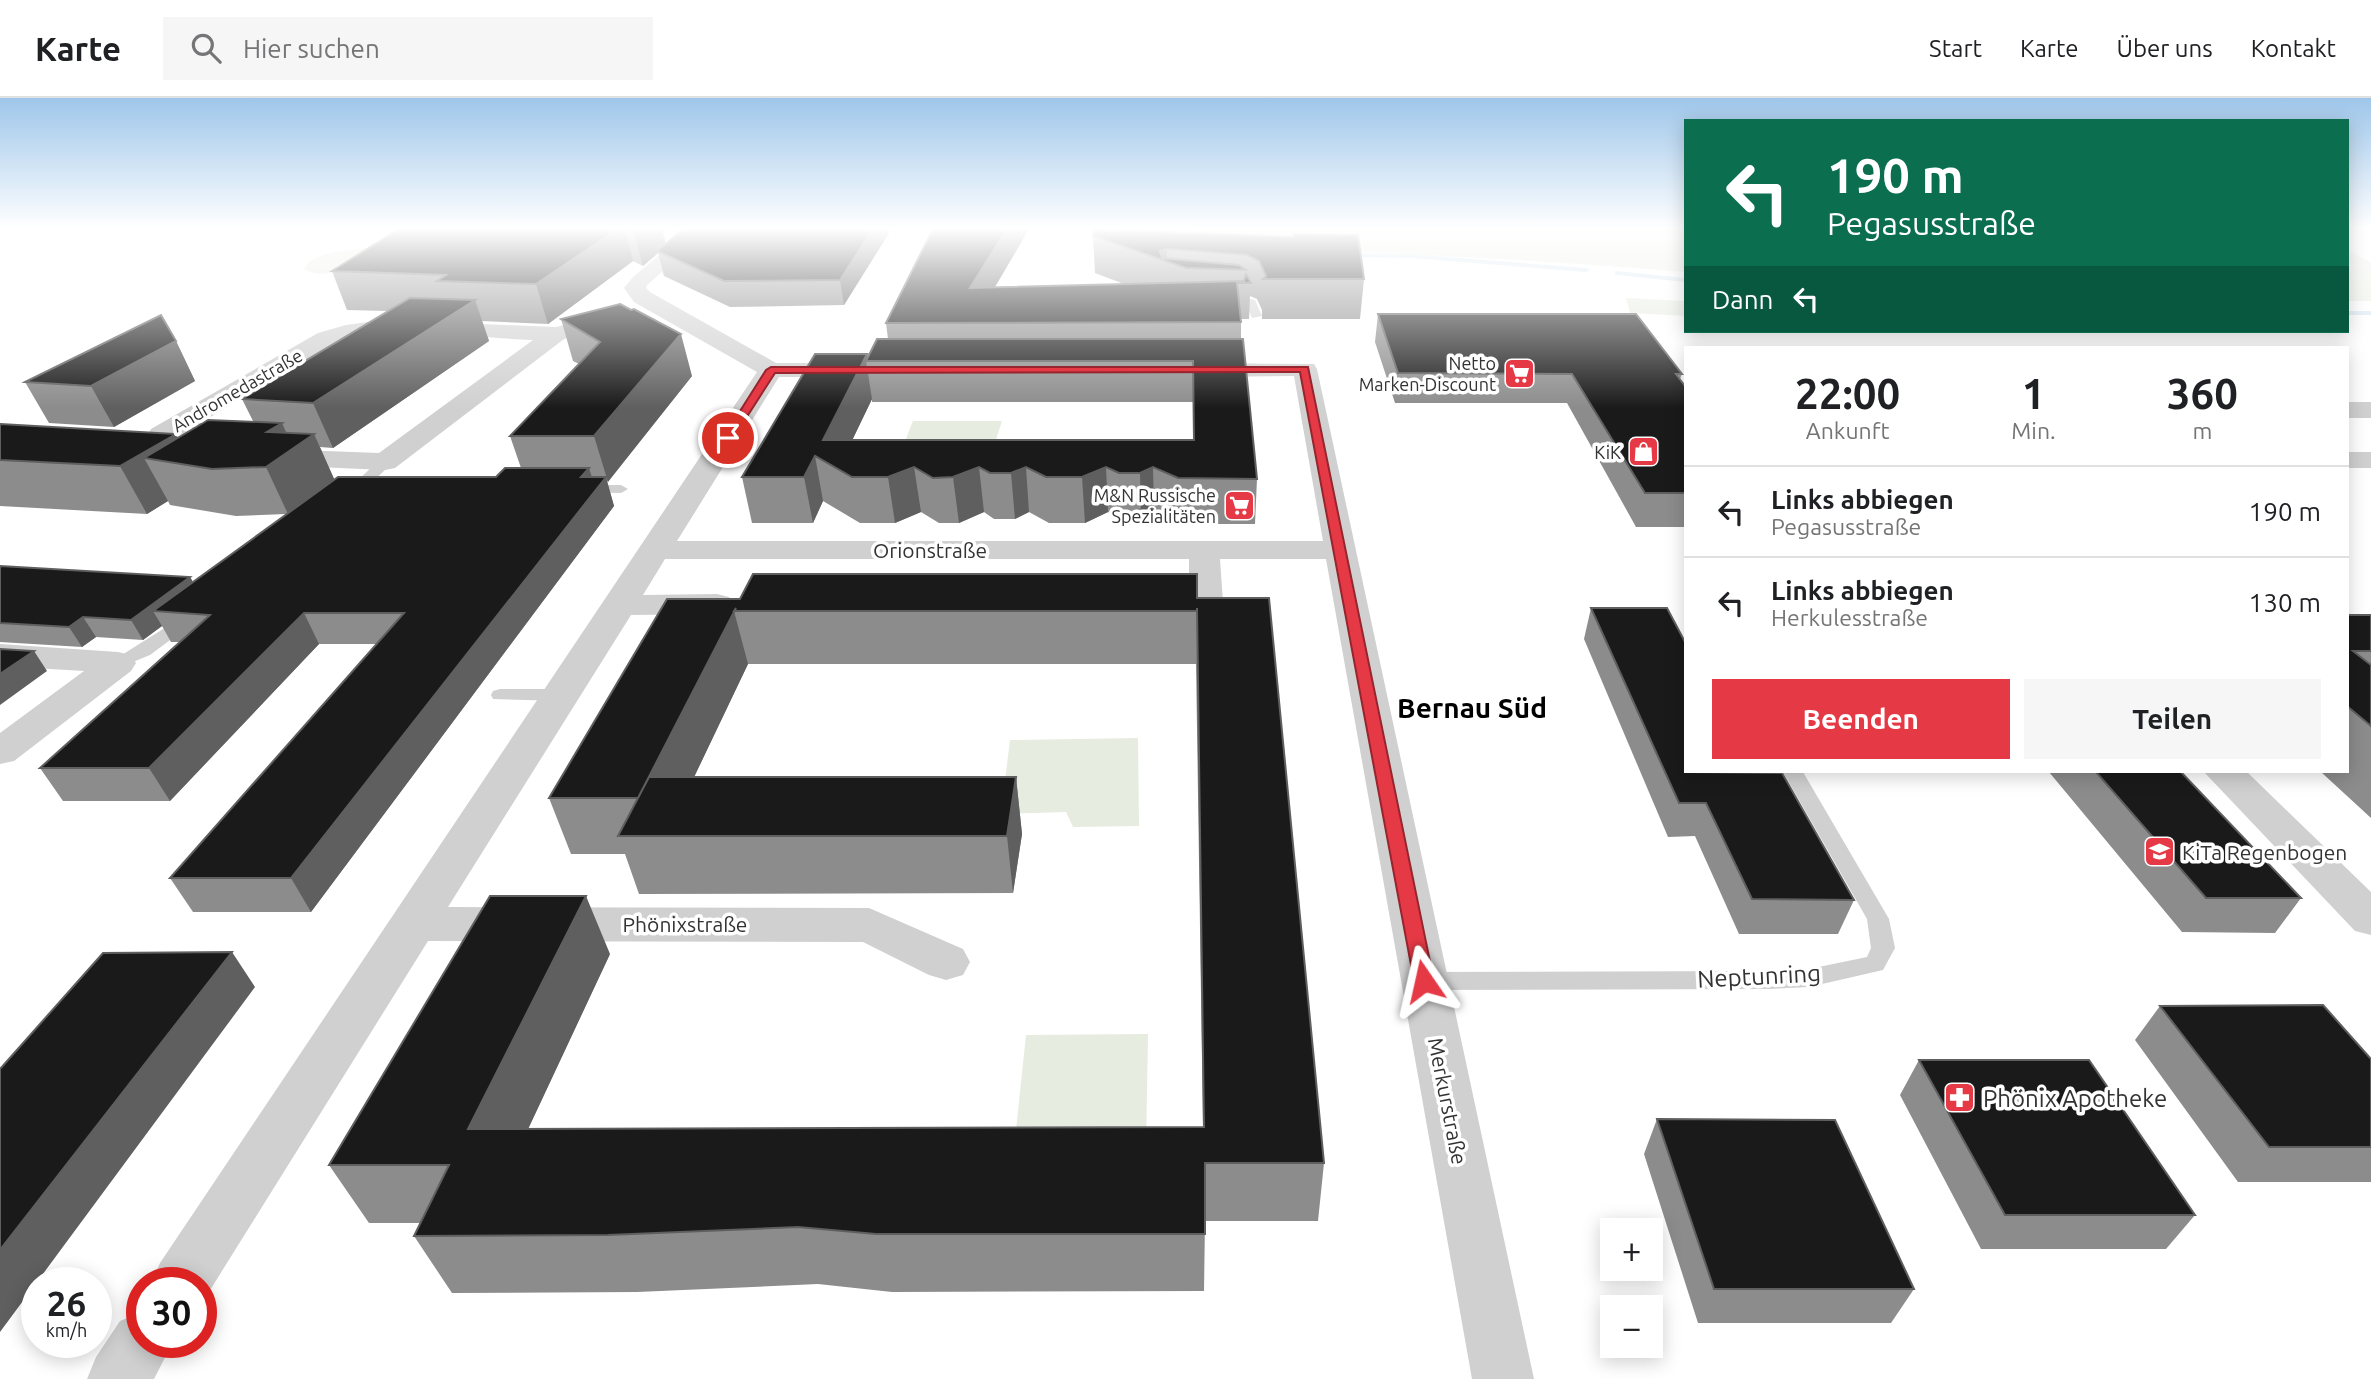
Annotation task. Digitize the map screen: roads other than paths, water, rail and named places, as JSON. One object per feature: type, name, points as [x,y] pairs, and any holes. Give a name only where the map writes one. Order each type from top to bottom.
[{"type":"street","points":[[636,289],[642,297],[660,309],[771,370],[885,370]]},
{"type":"street","name":"Andromedastraße","points":[[210,454],[171,452],[155,446],[161,435],[326,338],[381,327],[556,334],[660,309]]},
{"type":"street","name":"Andromedastraße","points":[[385,462],[556,334]]},
{"type":"street","name":"Merkurstraße","points":[[1173,370],[1305,369],[1503,1379]]},
{"type":"street","points":[[191,1267],[771,370]]},
{"type":"street","points":[[2349,410],[2371,410]]},
{"type":"street","points":[[249,456],[385,462]]},
{"type":"street","points":[[2349,460],[2371,460]]},
{"type":"street","points":[[1123,602],[1206,602],[1205,550]]},
{"type":"street","name":"Orionstraße","points":[[656,551],[1340,550]]},
{"type":"street","points":[[621,605],[751,604]]},
{"type":"street","points":[[0,655],[118,663]]},
{"type":"street","points":[[0,752],[118,663]]},
{"type":"street","points":[[2225,773],[2371,919]]},
{"type":"street","name":"Phönixstraße","points":[[415,924],[869,925],[946,962]]},
{"type":"street","points":[[118,1379],[132,1358]]},
{"type":"lane","points":[[1216,296],[1241,298],[1251,302],[1256,316]]},
{"type":"lane","points":[[344,500],[385,462]]},
{"type":"lane","points":[[358,489],[377,489]]},
{"type":"lane","points":[[567,489],[621,489]]},
{"type":"lane","points":[[118,663],[144,651],[198,610]]},
{"type":"lane","points":[[500,695],[561,695]]},
{"type":"lane","name":"Neptunring","points":[[1424,981],[1769,980],[1809,978],[1875,964],[1883,948],[1878,919],[1794,773]]},
{"type":"waterway","points":[[2349,313],[2371,313]]},
{"type":"place","name":"Netto Marken-Discount","points":[[1519,373]]},
{"type":"place","name":"KiK","points":[[1644,452]]},
{"type":"place","name":"M&N Russische Spezialitäten","points":[[1239,505]]},
{"type":"place","name":"KiTa Regenbogen","points":[[2159,852]]},
{"type":"place","name":"Phönix Apotheke","points":[[1960,1098]]},
{"type":"district","name":"Bernau Süd","points":[[1472,707]]}]
